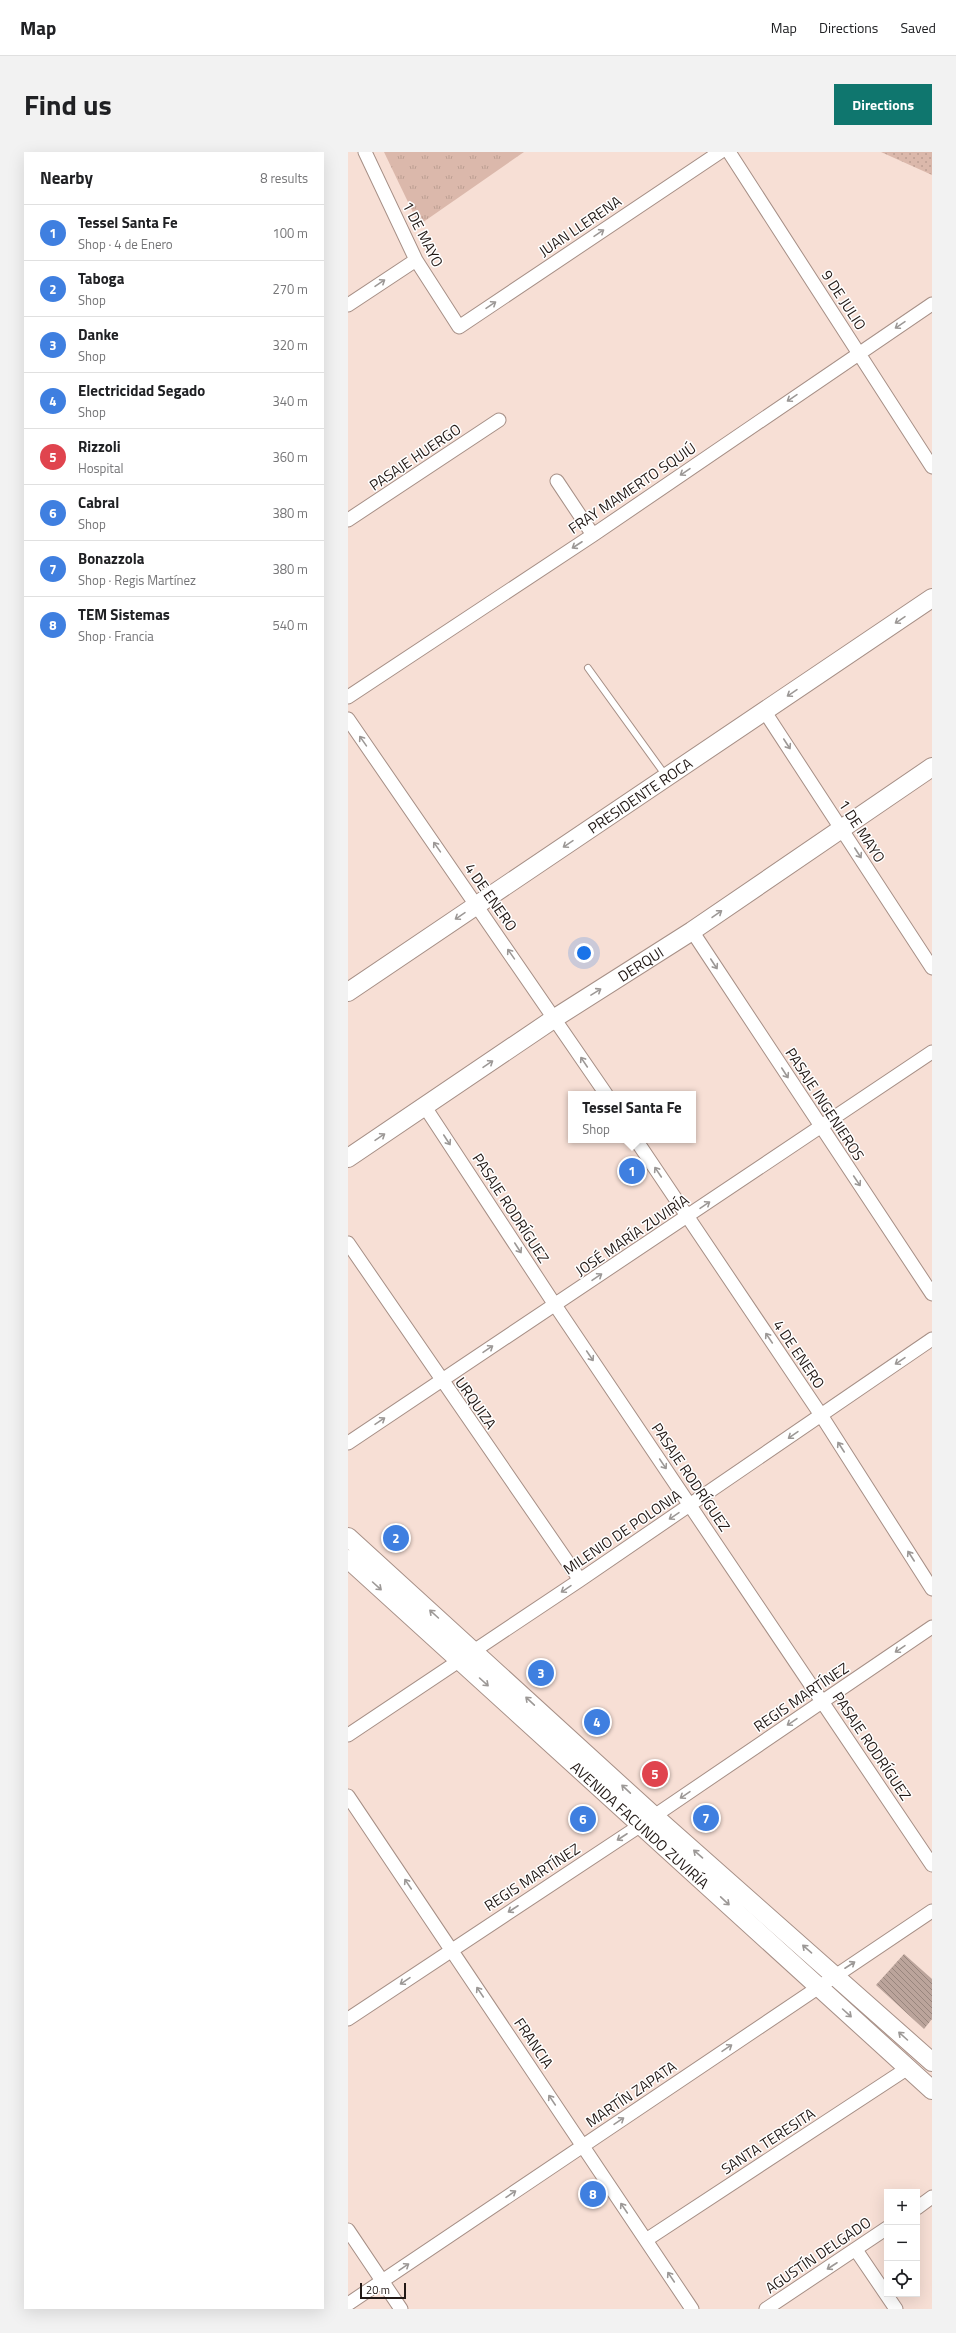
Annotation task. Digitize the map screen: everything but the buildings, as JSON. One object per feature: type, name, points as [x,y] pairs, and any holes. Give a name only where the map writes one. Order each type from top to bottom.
[{"type":"street","name":"1 DE MAYO","points":[[365,152],[416,260],[459,327]]},
{"type":"street","name":"JUAN LLERENA","points":[[459,327],[720,152]]},
{"type":"street","name":"9 DE JULIO","points":[[729,152],[932,466]]},
{"type":"street","points":[[348,305],[416,260]]},
{"type":"street","name":"FRAY MAMERTO SQUIÚ","points":[[348,697],[593,535],[859,352],[932,304]]},
{"type":"street","name":"PASAJE HUERGO","points":[[348,520],[499,420]]},
{"type":"street","points":[[557,481],[593,535]]},
{"type":"street","name":"PRESIDENTE ROCA","points":[[348,992],[932,598]]},
{"type":"street","name":"1 DE MAYO","points":[[765,712],[932,968]]},
{"type":"street","name":"4 DE ENERO","points":[[348,719],[604,1091]]},
{"type":"street","name":"DERQUI","points":[[348,1158],[555,1018],[692,931],[932,767]]},
{"type":"street","name":"PASAJE INGENIEROS","points":[[692,931],[932,1294]]},
{"type":"street","name":"JOSÉ MARÍA ZUVIRÍA","points":[[348,1443],[932,1052]]},
{"type":"street","name":"PASAJE RODRÍGUEZ","points":[[425,1107],[555,1305],[932,1865]]},
{"type":"street","name":"4 DE ENERO","points":[[638,1143],[821,1415],[932,1589]]},
{"type":"street","name":"URQUIZA","points":[[348,1243],[580,1580]]},
{"type":"street","name":"MILENIO DE POLONIA","points":[[348,1735],[468,1656],[691,1505],[932,1339]]},
{"type":"street","name":"AVENIDA FACUNDO ZUVIRÍA","points":[[348,1537],[468,1656],[648,1820],[818,1987],[932,2090]]},
{"type":"street","name":"AVENIDA FACUNDO ZUVIRÍA","points":[[348,1559],[468,1656]]},
{"type":"street","name":"REGIS MARTÍNEZ","points":[[348,2018],[648,1820],[932,1627]]},
{"type":"street","name":"FRANCIA","points":[[348,1796],[692,2309]]},
{"type":"street","name":"AVENIDA FACUNDO ZUVIRÍA","points":[[648,1820],[836,1975],[932,2062]]},
{"type":"street","name":"MARTÍN ZAPATA","points":[[348,2304],[932,1911]]},
{"type":"street","name":"SANTA TERESITA","points":[[646,2240],[908,2068]]},
{"type":"street","points":[[920,2206],[932,2197]]},
{"type":"street","points":[[348,2230],[401,2309]]},
{"type":"street","name":"AGUSTÍN DELGADO","points":[[766,2309],[884,2230]]},
{"type":"street","points":[[856,2250],[896,2309]]},
{"type":"lane","points":[[588,668],[667,777]]},
{"type":"green space","points":[[384,152],[524,152],[419,225]]},
{"type":"green space","points":[[881,152],[932,152],[932,175]]},
{"type":"place","name":"Tessel Santa Fe","points":[[632,1171]]},
{"type":"place","name":"Taboga","points":[[396,1538]]},
{"type":"place","name":"Danke","points":[[541,1673]]},
{"type":"place","name":"Electricidad Segado","points":[[597,1722]]},
{"type":"place","name":"Rizzoli","points":[[655,1774]]},
{"type":"place","name":"Bonazzola","points":[[706,1818]]},
{"type":"place","name":"Cabral","points":[[583,1819]]},
{"type":"place","name":"TEM Sistemas","points":[[593,2194]]}]
